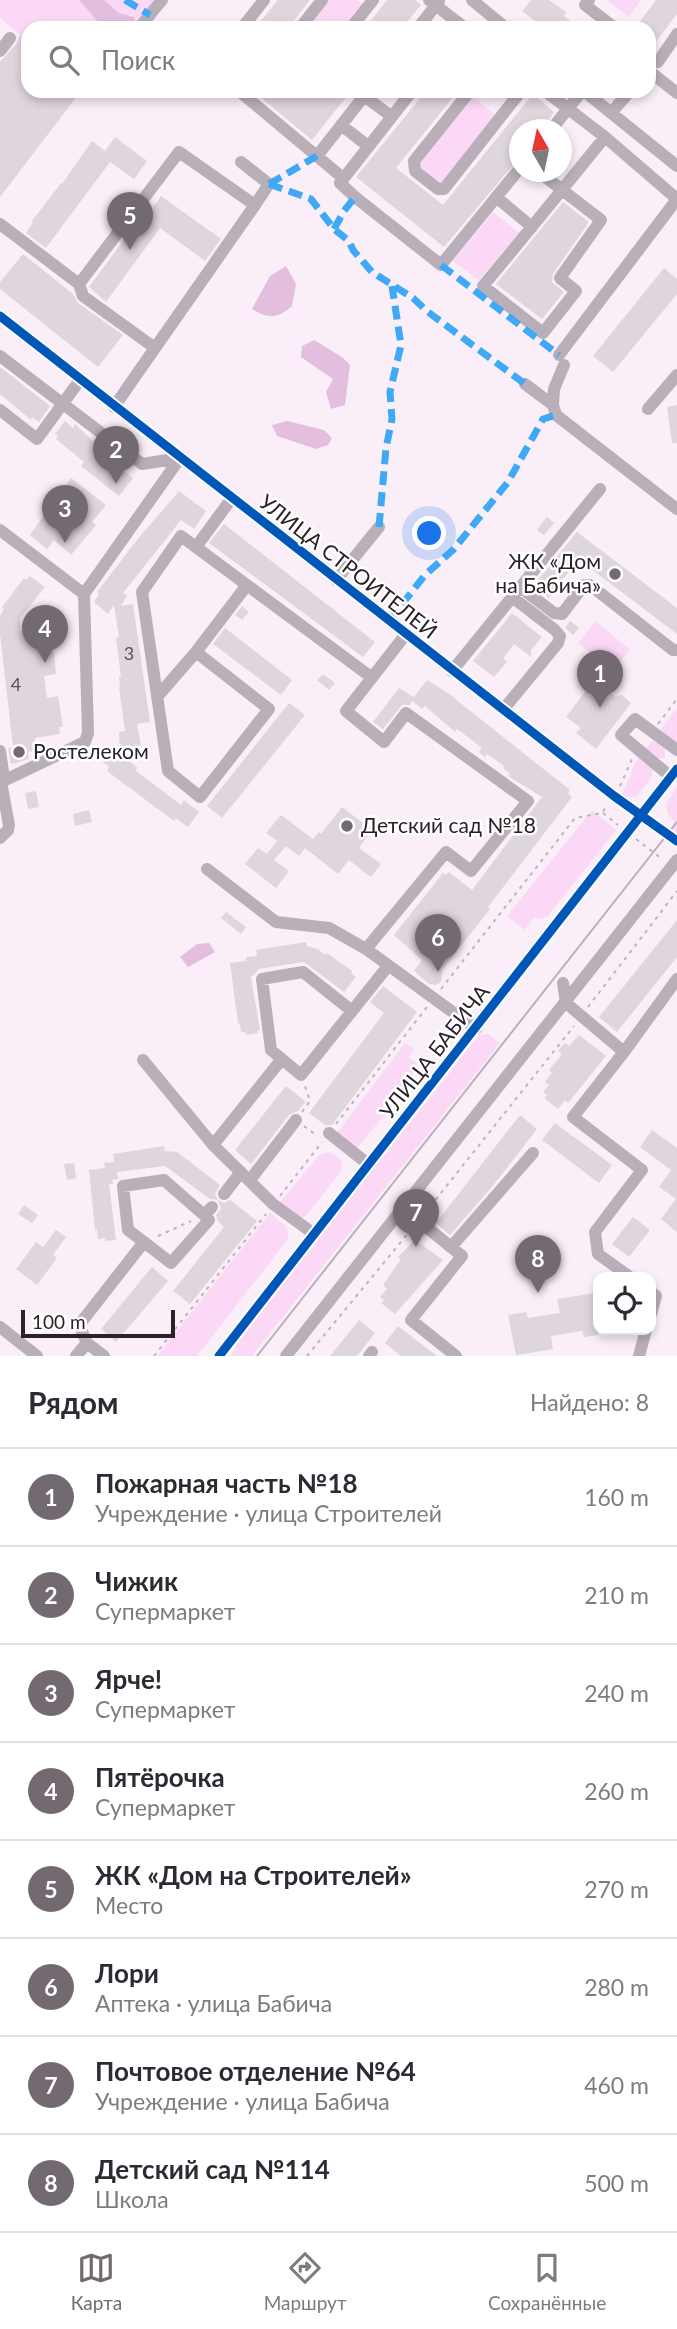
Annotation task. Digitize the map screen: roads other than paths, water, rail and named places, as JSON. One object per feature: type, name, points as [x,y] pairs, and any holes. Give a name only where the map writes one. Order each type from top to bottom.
[{"type":"street","points":[[145,21],[162,0]]},
{"type":"street","points":[[248,21],[264,0]]},
{"type":"street","points":[[306,21],[322,0]]},
{"type":"street","points":[[356,21],[373,0]]},
{"type":"street","points":[[472,0],[498,21]]},
{"type":"street","points":[[589,0],[585,5],[606,21]]},
{"type":"street","points":[[423,21],[435,2],[457,21]]},
{"type":"street","points":[[656,58],[677,34]]},
{"type":"street","points":[[0,51],[10,38]]},
{"type":"street","points":[[656,70],[677,93]]},
{"type":"street","points":[[247,98],[343,178]]},
{"type":"street","points":[[317,156],[362,98]]},
{"type":"street","points":[[371,98],[391,116]]},
{"type":"street","points":[[406,98],[340,185],[441,265],[509,181]]},
{"type":"street","points":[[464,98],[414,161],[415,172],[438,189],[444,189],[516,98]]},
{"type":"street","points":[[554,98],[605,137],[677,199],[561,360],[552,405],[556,415],[677,509]]},
{"type":"street","points":[[559,119],[577,98]]},
{"type":"street","points":[[592,98],[677,166]]},
{"type":"street","points":[[611,113],[624,98]]},
{"type":"street","points":[[341,125],[368,146]]},
{"type":"street","points":[[553,182],[562,189],[601,220],[560,278],[576,291],[543,333],[483,286],[532,227],[562,189],[605,137]]},
{"type":"street","points":[[79,284],[179,152],[255,205]]},
{"type":"street","points":[[114,407],[269,184],[241,162]]},
{"type":"street","points":[[496,197],[532,227]]},
{"type":"street","points":[[0,224],[79,284],[83,296],[155,348]]},
{"type":"street","name":"УЛИЦА СТРОИТЕЛЕЙ","points":[[0,316],[502,710],[677,841]]},
{"type":"street","points":[[0,356],[142,464],[180,458]]},
{"type":"street","points":[[648,409],[677,374]]},
{"type":"street","points":[[0,410],[37,439],[80,380]]},
{"type":"street","points":[[526,384],[552,405]]},
{"type":"street","points":[[1,782],[85,742],[88,733],[84,594],[180,458]]},
{"type":"street","points":[[452,670],[600,489]]},
{"type":"street","points":[[196,547],[232,498]]},
{"type":"street","points":[[336,580],[379,527]]},
{"type":"street","points":[[0,530],[84,594]]},
{"type":"street","points":[[196,652],[269,709],[200,797],[168,771],[142,592],[181,536],[371,677]]},
{"type":"street","points":[[157,697],[196,652],[247,585]]},
{"type":"street","points":[[516,592],[554,613],[562,614],[584,585],[590,585],[673,650],[677,650]]},
{"type":"street","points":[[502,710],[558,643],[560,636],[516,592]]},
{"type":"street","points":[[366,949],[446,852],[471,871],[528,801],[406,713],[384,742],[346,711],[406,634]]},
{"type":"street","points":[[674,773],[621,735],[635,719],[677,750]]},
{"type":"street","points":[[0,751],[3,772],[1,782],[9,825],[0,838]]},
{"type":"street","name":"УЛИЦА БАБИЧА","points":[[219,1356],[674,773]]},
{"type":"street","points":[[286,1356],[674,864]]},
{"type":"street","points":[[207,869],[276,922],[329,928],[366,949],[476,1029]]},
{"type":"street","points":[[352,1011],[303,972],[262,979],[271,1050],[301,1075],[388,967]]},
{"type":"street","points":[[623,1272],[598,1254],[595,1232],[642,1170],[573,1117],[677,979]]},
{"type":"street","points":[[563,984],[566,1003],[624,1052]]},
{"type":"street","points":[[144,1060],[213,1145],[273,1205],[314,1234]]},
{"type":"street","points":[[213,1145],[281,1060]]},
{"type":"street","points":[[224,1194],[245,1176],[296,1120]]},
{"type":"street","points":[[330,1133],[368,1164]]},
{"type":"street","points":[[451,1247],[533,1153]]},
{"type":"street","points":[[164,1180],[208,1211],[209,1220],[171,1263],[144,1242],[128,1230],[123,1186],[164,1180]]},
{"type":"street","points":[[403,1208],[462,1256],[411,1320],[456,1356]]},
{"type":"street","points":[[104,1356],[88,1343],[79,1325],[144,1242]]},
{"type":"street","points":[[0,1327],[37,1356]]},
{"type":"street","points":[[639,1356],[645,1335]]},
{"type":"street","points":[[76,1356],[88,1343]]},
{"type":"tram line","points":[[257,1356],[677,822]]},
{"type":"place","name":"ЖК «Дом на Строителей»","points":[[130,250]]},
{"type":"place","name":"Чижик","points":[[116,484]]},
{"type":"place","name":"Ярче!","points":[[65,543]]},
{"type":"place","name":"ЖК «Дом на Бабича»","points":[[615,574]]},
{"type":"place","name":"Пятёрочка","points":[[45,663]]},
{"type":"place","name":"Пожарная часть №18","points":[[600,708]]},
{"type":"place","name":"Ростелеком","points":[[19,752]]},
{"type":"place","name":"Детский сад №18","points":[[347,826]]},
{"type":"place","name":"Лори","points":[[438,972]]},
{"type":"place","name":"Почтовое отделение №64","points":[[416,1247]]},
{"type":"place","name":"Детский сад №114","points":[[538,1293]]}]
